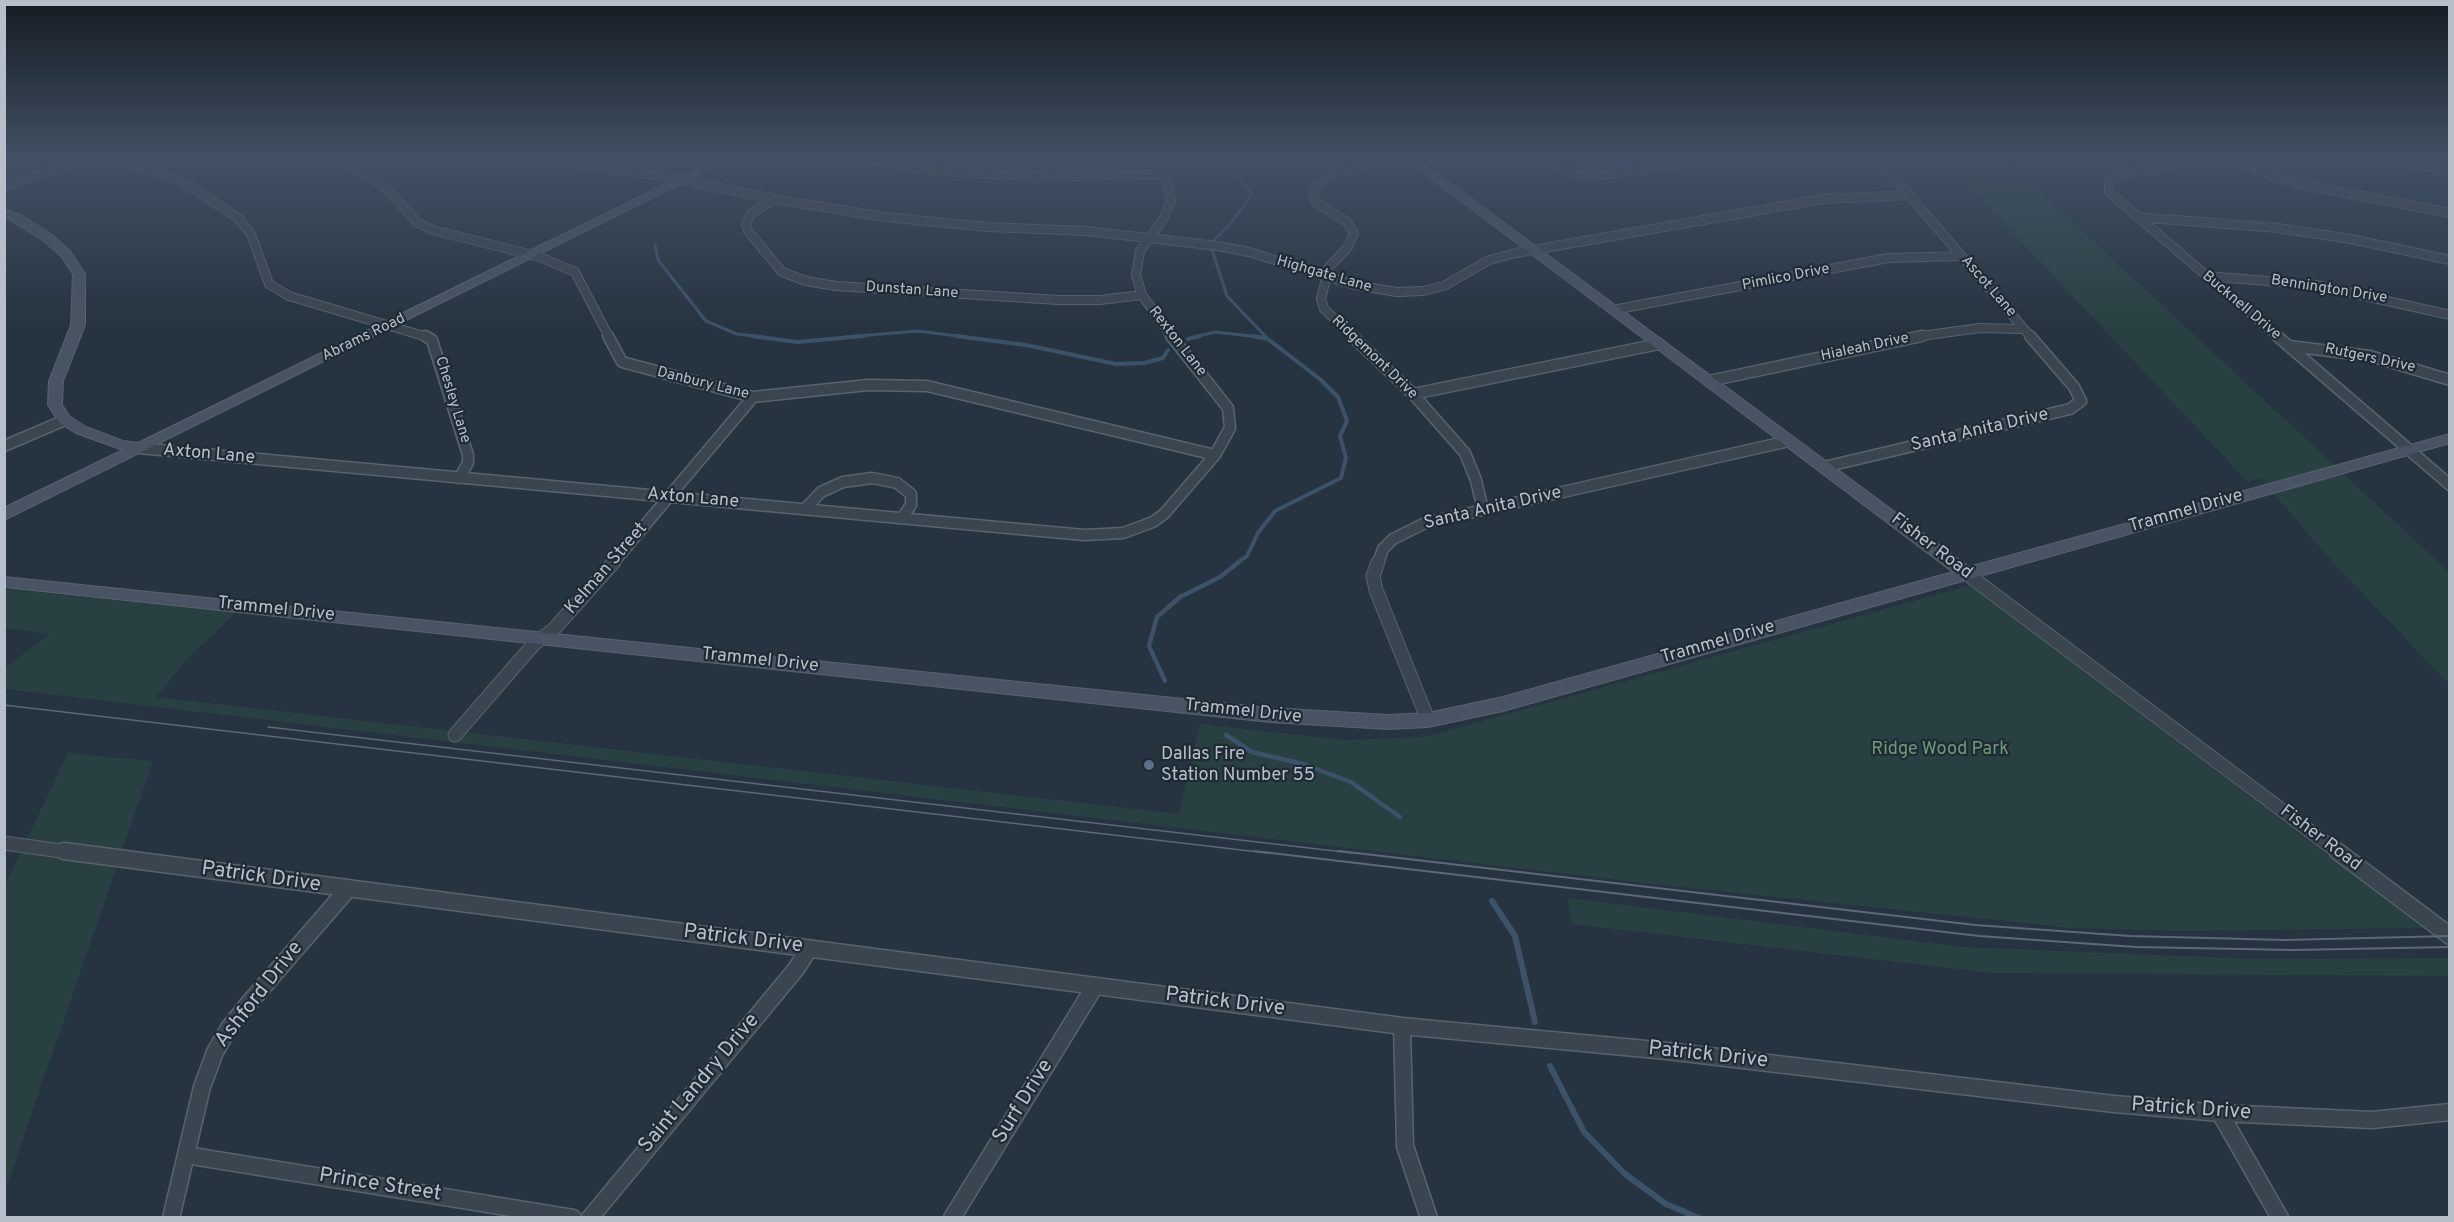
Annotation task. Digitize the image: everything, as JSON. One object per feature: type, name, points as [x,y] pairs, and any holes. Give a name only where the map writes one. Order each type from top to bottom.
[{"type":"street","points":[[18,217],[66,254],[79,274],[78,325],[56,381],[55,405],[65,420],[81,430],[120,445],[139,448]]},
{"type":"street","name":"Chesley Lane","points":[[237,217],[251,234],[269,284],[304,302],[391,325],[421,334],[432,340],[468,455],[468,463],[459,478]]},
{"type":"street","name":"Danbury Lane","points":[[413,217],[418,223],[445,235],[531,255],[575,272],[622,362],[753,397],[868,385],[927,386],[1215,455]]},
{"type":"street","name":"Abrams Road","points":[[4,501],[588,217]]},
{"type":"street","name":"Abrams Road","points":[[4,515],[608,217]]},
{"type":"street","name":"Dunstan Lane","points":[[749,217],[746,224],[748,231],[782,272],[806,281],[836,286],[1058,300],[1100,300],[1142,296]]},
{"type":"street","name":"Highgate Lane","points":[[885,217],[988,227],[1086,231],[1235,248],[1377,290],[1423,291],[1452,283],[1489,260],[1720,217]]},
{"type":"street","name":"Rexton Lane","points":[[1164,217],[1147,238],[1136,263],[1142,296],[1228,408],[1230,428],[1215,455]]},
{"type":"street","points":[[1325,276],[1354,234],[1347,222],[1340,217]]},
{"type":"street","name":"Fisher Road","points":[[1489,217],[2450,936]]},
{"type":"street","name":"Ascot Lane","points":[[1928,217],[2074,387]]},
{"type":"street","points":[[2137,218],[2278,228],[2450,260]]},
{"type":"street","name":"Bucknell Drive","points":[[2137,218],[2450,485]]},
{"type":"street","name":"Pimlico Drive","points":[[1613,310],[1888,258],[1961,256]]},
{"type":"street","name":"Ridgemont Drive","points":[[1325,276],[1321,299],[1324,309],[1413,394],[1465,453],[1476,480],[1483,510]]},
{"type":"street","name":"Bennington Drive","points":[[2206,276],[2316,285],[2386,298],[2450,315]]},
{"type":"street","name":"Hialeah Drive","points":[[1709,381],[1945,331],[1980,328],[2024,329]]},
{"type":"street","points":[[1413,394],[1659,344]]},
{"type":"street","name":"Rutgers Drive","points":[[2289,346],[2370,356],[2450,380]]},
{"type":"street","name":"Santa Anita Drive","points":[[1824,467],[2070,410],[2081,401],[2074,387]]},
{"type":"street","name":"Kelman Street","points":[[455,735],[543,638],[553,630],[669,498],[753,397]]},
{"type":"street","points":[[4,446],[65,420]]},
{"type":"street","name":"Trammel Drive","points":[[4,582],[1341,722],[1428,720],[1503,704],[2450,438]]},
{"type":"street","name":"Santa Anita Drive","points":[[1428,720],[1372,576],[1383,549],[1408,530],[1483,510],[1789,441]]},
{"type":"street","name":"Axton Lane","points":[[139,448],[1084,535],[1123,533],[1153,522],[1164,514],[1215,455]]},
{"type":"street","points":[[805,509],[821,492],[843,482],[872,478],[897,483],[911,494],[911,505],[902,518]]},
{"type":"street","name":"Patrick Drive","points":[[4,843],[347,890],[1402,1026],[1551,1042],[1667,1051],[2114,1104],[2220,1113],[2372,1120],[2450,1112]]},
{"type":"street","name":"Ashford Drive","points":[[171,1218],[202,1087],[215,1052],[229,1028],[347,890]]},
{"type":"street","name":"Saint Landry Drive","points":[[590,1218],[796,969],[809,948]]},
{"type":"street","name":"Surf Drive","points":[[952,1218],[1095,986]]},
{"type":"street","points":[[1402,1026],[1401,1066],[1405,1146],[1430,1218]]},
{"type":"street","points":[[2220,1113],[2280,1218]]},
{"type":"street","name":"Prince Street","points":[[186,1155],[573,1218]]},
{"type":"green space","points":[[1998,217],[2067,217],[2449,572],[2449,684],[2337,567],[2260,478],[2248,482]]},
{"type":"green space","name":"Ridge Wood Park","points":[[1971,585],[2423,928],[2181,931],[2071,928],[1652,884],[5,689],[4,668],[50,634],[5,628],[5,589],[236,612],[183,664],[156,697],[1179,814],[1200,724],[1345,740],[1425,737]]},
{"type":"green space","points":[[68,753],[153,761],[5,1191],[5,885]]},
{"type":"green space","points":[[1568,898],[1963,947],[2256,959],[2449,958],[2449,976],[1991,973],[1572,924]]},
{"type":"waterway","points":[[1214,240],[1236,217]]},
{"type":"waterway","points":[[655,245],[658,260],[706,321],[737,334],[763,337]]},
{"type":"waterway","points":[[1212,250],[1227,296],[1266,337]]},
{"type":"waterway","points":[[846,337],[917,331],[967,337]]},
{"type":"waterway","points":[[1194,337],[1215,332],[1255,336]]},
{"type":"waterway","points":[[752,336],[797,342],[863,336]]},
{"type":"waterway","points":[[956,336],[1026,345],[1116,364],[1144,363],[1163,358],[1168,350]]},
{"type":"waterway","points":[[1188,339],[1200,336]]},
{"type":"waterway","points":[[1255,336],[1260,337]]},
{"type":"waterway","points":[[1255,336],[1267,339]]},
{"type":"waterway","points":[[1237,563],[1247,556],[1258,533],[1275,511],[1341,478],[1346,458],[1340,436],[1347,421],[1338,397],[1321,380],[1264,336]]},
{"type":"waterway","points":[[1165,681],[1149,646],[1157,617],[1180,597],[1220,577],[1239,562]]},
{"type":"waterway","points":[[1226,735],[1252,752],[1303,764],[1351,782],[1400,817]]},
{"type":"waterway","points":[[1492,901],[1515,936],[1535,1022]]},
{"type":"waterway","points":[[1550,1066],[1584,1132],[1625,1174],[1666,1204],[1699,1218]]},
{"type":"tram line","points":[[4,705],[1267,853]]},
{"type":"tram line","points":[[268,727],[1352,853]]},
{"type":"tram line","points":[[1254,851],[1979,936],[2136,947],[2293,950],[2450,947]]},
{"type":"tram line","points":[[1339,851],[1975,925],[2130,936],[2285,940],[2450,936]]},
{"type":"place","name":"Dallas Fire Station Number 55","points":[[1149,765]]}]
